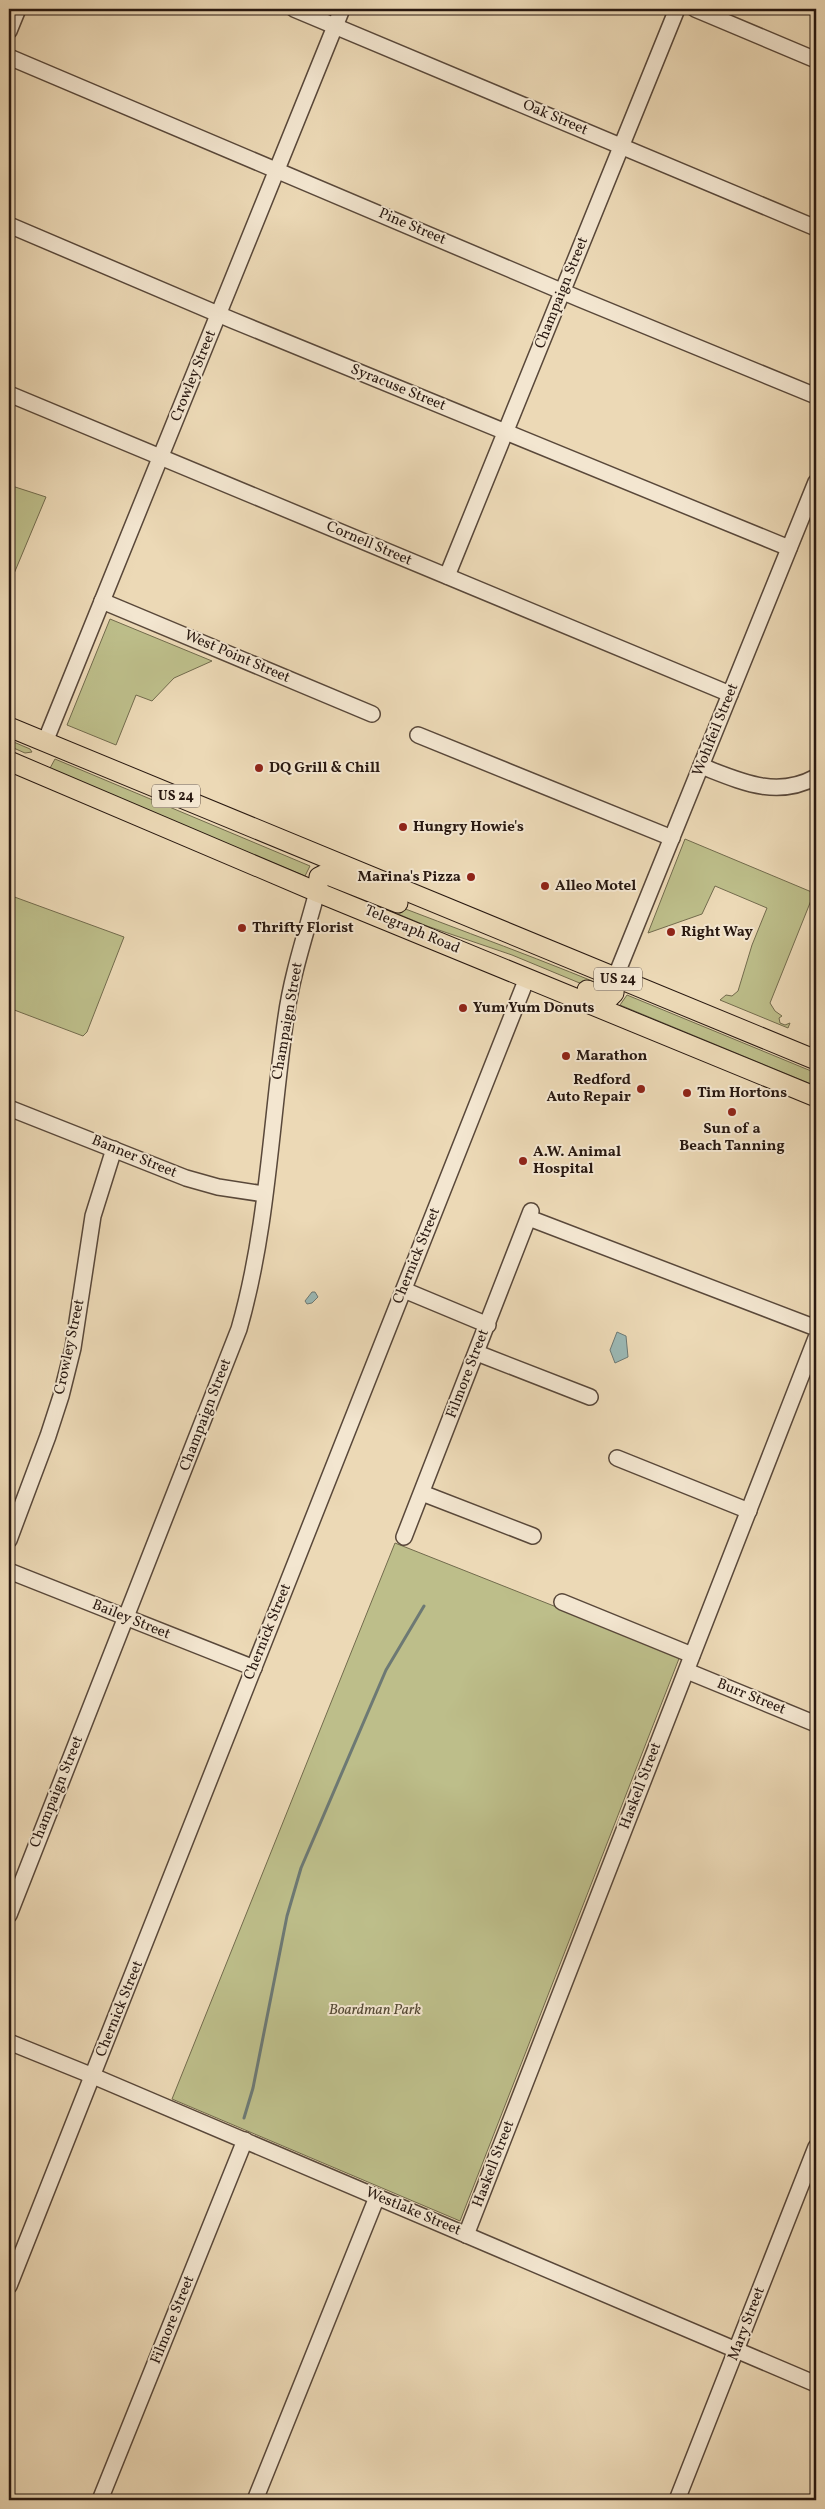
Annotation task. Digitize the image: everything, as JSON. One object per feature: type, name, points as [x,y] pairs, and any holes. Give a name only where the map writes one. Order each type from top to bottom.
[{"type":"main road","name":"US 24","points":[[9,727],[816,1060]]},
{"type":"main road","points":[[9,750],[38,761],[43,758],[45,742]]},
{"type":"main road","name":"Telegraph Road","points":[[9,761],[317,892],[816,1097]]},
{"type":"main road","points":[[317,892],[319,877],[325,874],[443,919],[476,921]]},
{"type":"main road","points":[[472,955],[514,960],[609,998],[614,993],[615,978]]},
{"type":"street","points":[[9,31],[18,9]]},
{"type":"street","name":"Oak Street","points":[[294,9],[816,228]]},
{"type":"street","name":"Crowley Street","points":[[45,742],[342,9]]},
{"type":"street","name":"Champaign Street","points":[[447,576],[677,9]]},
{"type":"street","points":[[695,9],[816,60]]},
{"type":"street","name":"Pine Street","points":[[9,56],[816,396]]},
{"type":"street","name":"Syracuse Street","points":[[9,225],[219,314],[789,548]]},
{"type":"street","name":"Cornell Street","points":[[9,394],[730,694]]},
{"type":"street","name":"Wohlfeil Street","points":[[615,978],[816,482]]},
{"type":"street","name":"West Point Street","points":[[102,600],[372,714]]},
{"type":"street","points":[[418,735],[672,838]]},
{"type":"street","points":[[701,766],[744,783],[765,788],[790,787],[816,777]]},
{"type":"street","name":"Champaign Street","points":[[9,1915],[239,1328],[254,1269],[286,1015],[296,968],[317,892]]},
{"type":"street","name":"Chernick Street","points":[[9,2286],[94,2076],[527,978]]},
{"type":"street","name":"Banner Street","points":[[9,1108],[207,1185],[264,1194]]},
{"type":"street","name":"Crowley Street","points":[[9,1540],[61,1396],[73,1348],[93,1216],[114,1149]]},
{"type":"street","name":"Filmore Street","points":[[404,1537],[530,1214],[816,1328]]},
{"type":"street","points":[[404,1290],[488,1325]]},
{"type":"street","name":"Haskell Street","points":[[466,2234],[816,1338]]},
{"type":"street","points":[[477,1353],[590,1397]]},
{"type":"street","points":[[617,1458],[749,1511]]},
{"type":"street","points":[[422,1493],[533,1536]]},
{"type":"street","name":"Bailey Street","points":[[9,1571],[254,1668]]},
{"type":"street","points":[[562,1602],[692,1655]]},
{"type":"street","name":"Burr Street","points":[[686,1671],[816,1724]]},
{"type":"street","name":"Westlake Street","points":[[9,2042],[94,2076],[816,2384]]},
{"type":"street","name":"Filmore Street","points":[[100,2500],[245,2140]]},
{"type":"street","name":"Mary Street","points":[[677,2500],[816,2147]]},
{"type":"street","points":[[255,2500],[377,2196]]},
{"type":"green space","points":[[9,485],[46,497],[13,576],[9,574]]},
{"type":"green space","points":[[110,619],[212,661],[174,678],[152,701],[136,695],[116,745],[67,725]]},
{"type":"green space","points":[[9,740],[30,749],[32,752],[25,753],[9,746]]},
{"type":"green space","points":[[55,759],[310,866],[305,876],[49,770]]},
{"type":"green space","points":[[685,839],[814,893],[770,1003],[775,1011],[782,1016],[779,1018],[780,1023],[785,1025],[790,1023],[788,1028],[720,1000],[726,995],[732,996],[738,991],[752,945],[767,908],[715,886],[702,914],[648,933]]},
{"type":"green space","points":[[329,883],[339,883],[602,985],[594,989],[512,955],[427,926],[328,885]]},
{"type":"green space","points":[[9,895],[124,937],[87,1032],[83,1036],[9,1008]]},
{"type":"green space","points":[[627,995],[816,1073],[816,1086],[620,1005]]},
{"type":"green space","name":"Boardman Park","points":[[395,1543],[680,1656],[460,2221],[172,2099]]},
{"type":"water","points":[[312,1292],[315,1292],[318,1297],[312,1303],[307,1304],[305,1301]]},
{"type":"water","points":[[617,1332],[626,1336],[628,1357],[615,1363],[610,1350]]},
{"type":"waterway","points":[[244,2118],[253,2088],[287,1916],[301,1868],[386,1670],[424,1606]]},
{"type":"place","name":"DQ Grill & Chill","points":[[259,768]]},
{"type":"place","name":"Hungry Howie's","points":[[403,827]]},
{"type":"place","name":"Marina's Pizza","points":[[471,877]]},
{"type":"place","name":"Alleo Motel","points":[[545,886]]},
{"type":"place","name":"Thrifty Florist","points":[[242,928]]},
{"type":"place","name":"Right Way","points":[[671,932]]},
{"type":"place","name":"Yum Yum Donuts","points":[[463,1008]]},
{"type":"place","name":"Marathon","points":[[566,1056]]},
{"type":"place","name":"Redford Auto Repair","points":[[641,1089]]},
{"type":"place","name":"Tim Hortons","points":[[687,1093]]},
{"type":"place","name":"Sun of a Beach Tanning","points":[[732,1112]]},
{"type":"place","name":"A.W. Animal Hospital","points":[[523,1161]]}]
